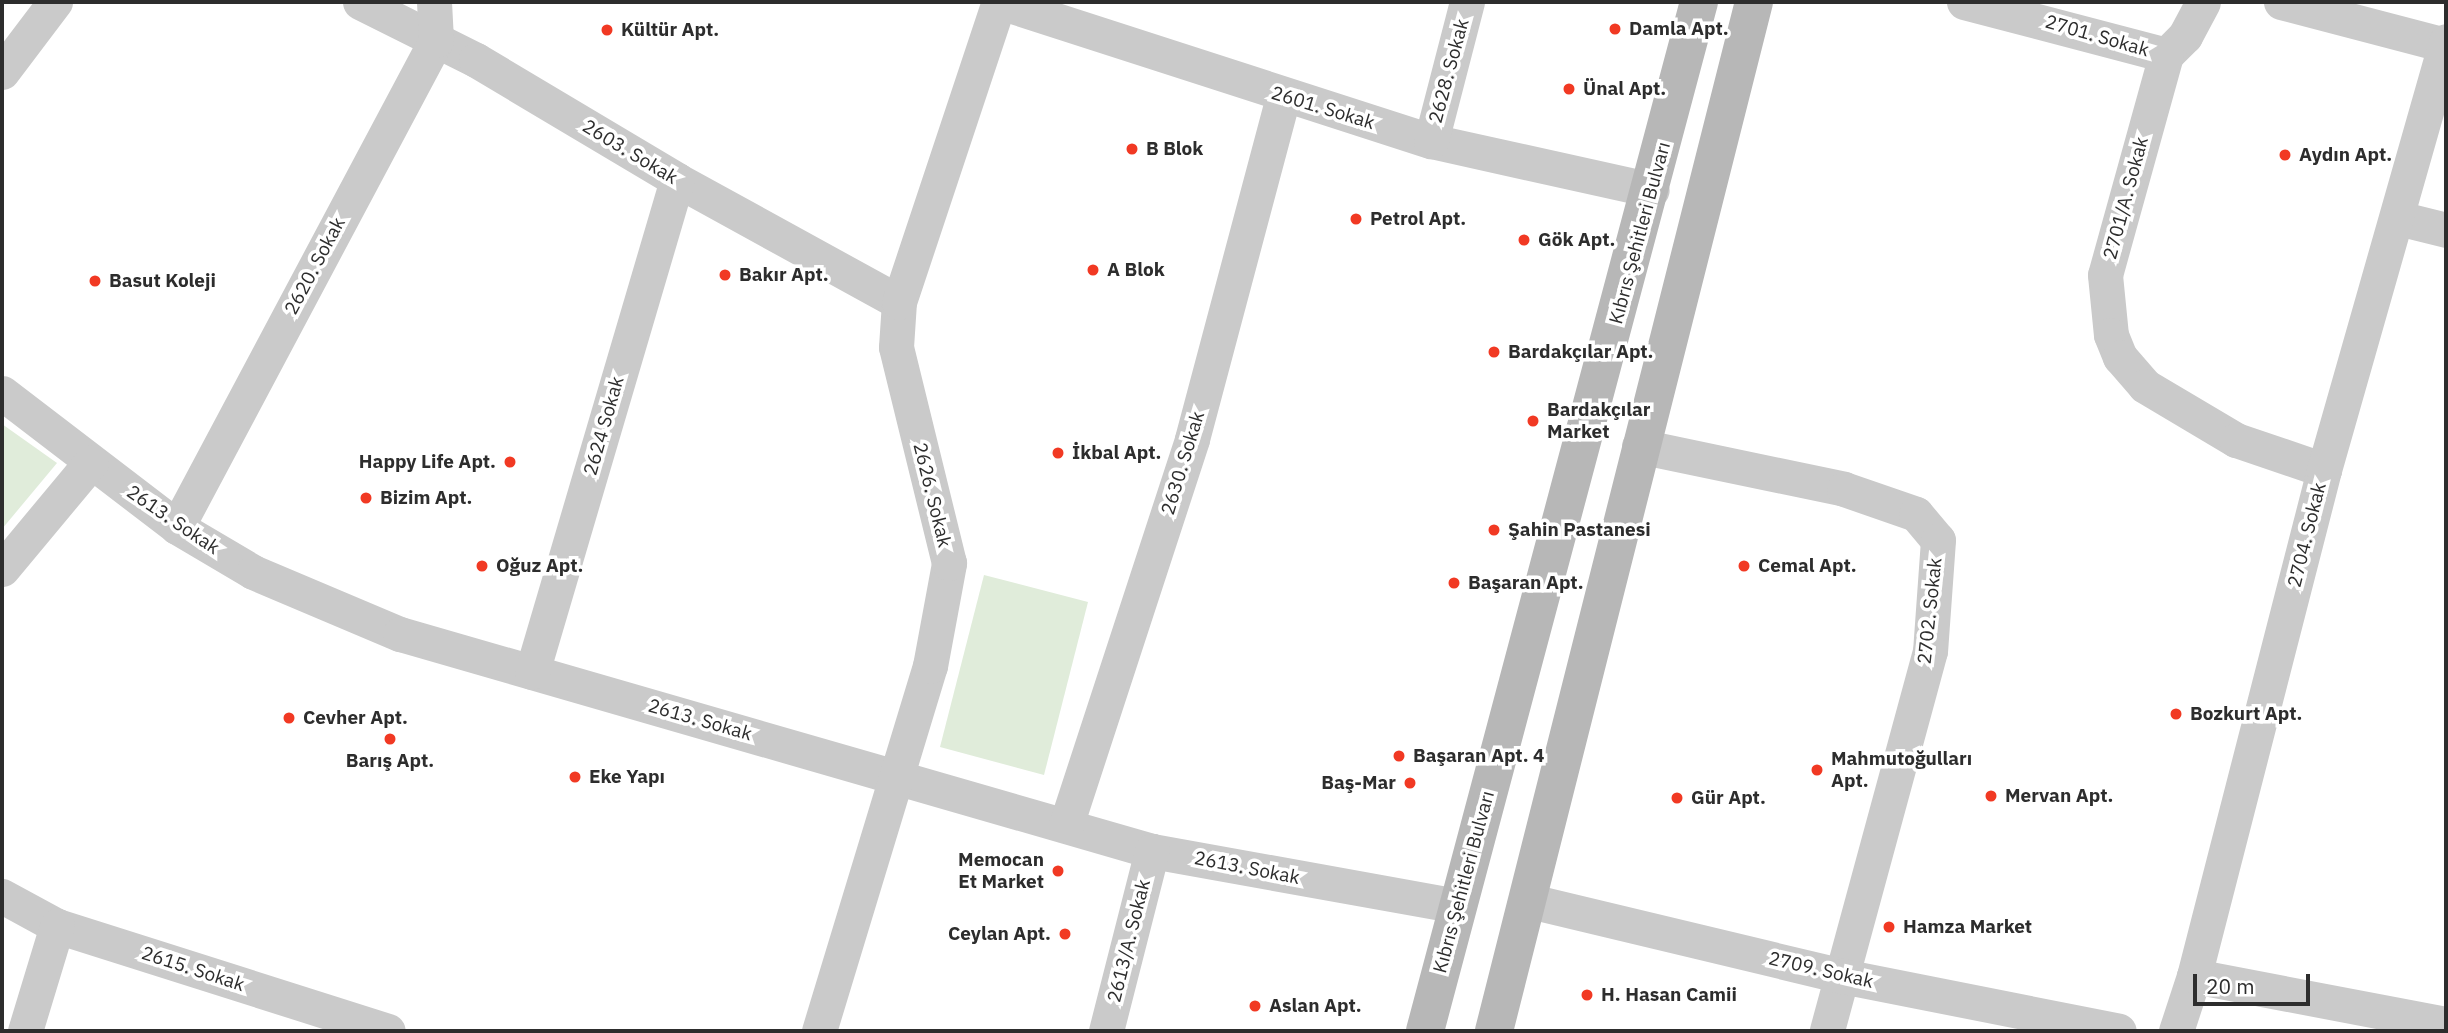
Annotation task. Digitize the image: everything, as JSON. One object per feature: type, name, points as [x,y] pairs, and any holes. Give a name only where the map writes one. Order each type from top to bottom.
[{"type":"main road","name":"Kıbrıs Şehitleri Bulvarı","points":[[1425,1031],[1652,190],[1699,2]]},
{"type":"main road","points":[[1494,1031],[1639,446],[1754,2]]},
{"type":"street","points":[[2,72],[55,2]]},
{"type":"street","name":"2603. Sokak","points":[[360,2],[436,40],[677,180],[899,302]]},
{"type":"street","points":[[434,2],[436,40]]},
{"type":"street","name":"2601. Sokak","points":[[1000,2],[1283,97],[1430,141],[1652,190]]},
{"type":"street","name":"2626. Sokak","points":[[819,1031],[930,666],[949,563],[896,348],[899,302],[1000,2]]},
{"type":"street","name":"2628. Sokak","points":[[1430,141],[1467,2]]},
{"type":"street","name":"2701. Sokak","points":[[1964,2],[2166,55],[2185,36],[2203,2]]},
{"type":"street","points":[[2281,2],[2446,43]]},
{"type":"street","name":"2620. Sokak","points":[[177,527],[436,40]]},
{"type":"street","name":"2704. Sokak","points":[[2176,1031],[2194,976],[2324,470],[2446,43]]},
{"type":"street","name":"2701/A. Sokak","points":[[2166,55],[2105,275],[2111,335],[2120,357],[2146,386],[2236,440],[2324,470]]},
{"type":"street","name":"2630. Sokak","points":[[1066,825],[1192,439],[1283,97]]},
{"type":"street","name":"2624 Sokak","points":[[532,672],[677,180]]},
{"type":"street","points":[[2398,218],[2446,230]]},
{"type":"street","name":"2613. Sokak","points":[[2,393],[177,527],[253,572],[400,634],[1152,851],[1457,906]]},
{"type":"street","name":"2702. Sokak","points":[[1639,446],[1844,489],[1916,514],[1938,540],[1930,651],[1827,1031]]},
{"type":"street","points":[[2,569],[91,461]]},
{"type":"street","name":"2613/A. Sokak","points":[[1106,1031],[1152,851]]},
{"type":"street","name":"2615. Sokak","points":[[2,896],[57,926],[388,1031]]},
{"type":"street","name":"2709. Sokak","points":[[1526,900],[1842,976],[2119,1031]]},
{"type":"street","points":[[25,1031],[57,926]]},
{"type":"street","points":[[2194,976],[2396,1022],[2446,1024]]},
{"type":"green space","points":[[2,424],[57,463],[2,529]]},
{"type":"green space","points":[[984,575],[1088,602],[1044,775],[940,747]]},
{"type":"place","name":"Damla Apt.","points":[[1615,29]]},
{"type":"place","name":"Kültür Apt.","points":[[607,30]]},
{"type":"place","name":"Ünal Apt.","points":[[1569,89]]},
{"type":"place","name":"B Blok","points":[[1132,149]]},
{"type":"place","name":"Aydın Apt.","points":[[2285,155]]},
{"type":"place","name":"Petrol Apt.","points":[[1356,219]]},
{"type":"place","name":"Gök Apt.","points":[[1524,240]]},
{"type":"place","name":"A Blok","points":[[1093,270]]},
{"type":"place","name":"Bakır Apt.","points":[[725,275]]},
{"type":"place","name":"Basut Koleji","points":[[95,281]]},
{"type":"place","name":"Bardakçılar Apt.","points":[[1494,352]]},
{"type":"place","name":"Bardakçılar Market","points":[[1533,421]]},
{"type":"place","name":"İkbal Apt.","points":[[1058,453]]},
{"type":"place","name":"Happy Life Apt.","points":[[510,462]]},
{"type":"place","name":"Bizim Apt.","points":[[366,498]]},
{"type":"place","name":"Şahin Pastanesi","points":[[1494,530]]},
{"type":"place","name":"Oğuz Apt.","points":[[482,566]]},
{"type":"place","name":"Cemal Apt.","points":[[1744,566]]},
{"type":"place","name":"Başaran Apt.","points":[[1454,583]]},
{"type":"place","name":"Bozkurt Apt.","points":[[2176,714]]},
{"type":"place","name":"Cevher Apt.","points":[[289,718]]},
{"type":"place","name":"Barış Apt.","points":[[390,739]]},
{"type":"place","name":"Başaran Apt. 4","points":[[1399,756]]},
{"type":"place","name":"Mahmutoğulları Apt.","points":[[1817,770]]},
{"type":"place","name":"Eke Yapı","points":[[575,777]]},
{"type":"place","name":"Baş-Mar","points":[[1410,783]]},
{"type":"place","name":"Mervan Apt.","points":[[1991,796]]},
{"type":"place","name":"Gür Apt.","points":[[1677,798]]},
{"type":"place","name":"Memocan Et Market","points":[[1058,871]]},
{"type":"place","name":"Hamza Market","points":[[1889,927]]},
{"type":"place","name":"Ceylan Apt.","points":[[1065,934]]},
{"type":"place","name":"H. Hasan Camii","points":[[1587,995]]},
{"type":"place","name":"Aslan Apt.","points":[[1255,1006]]}]
